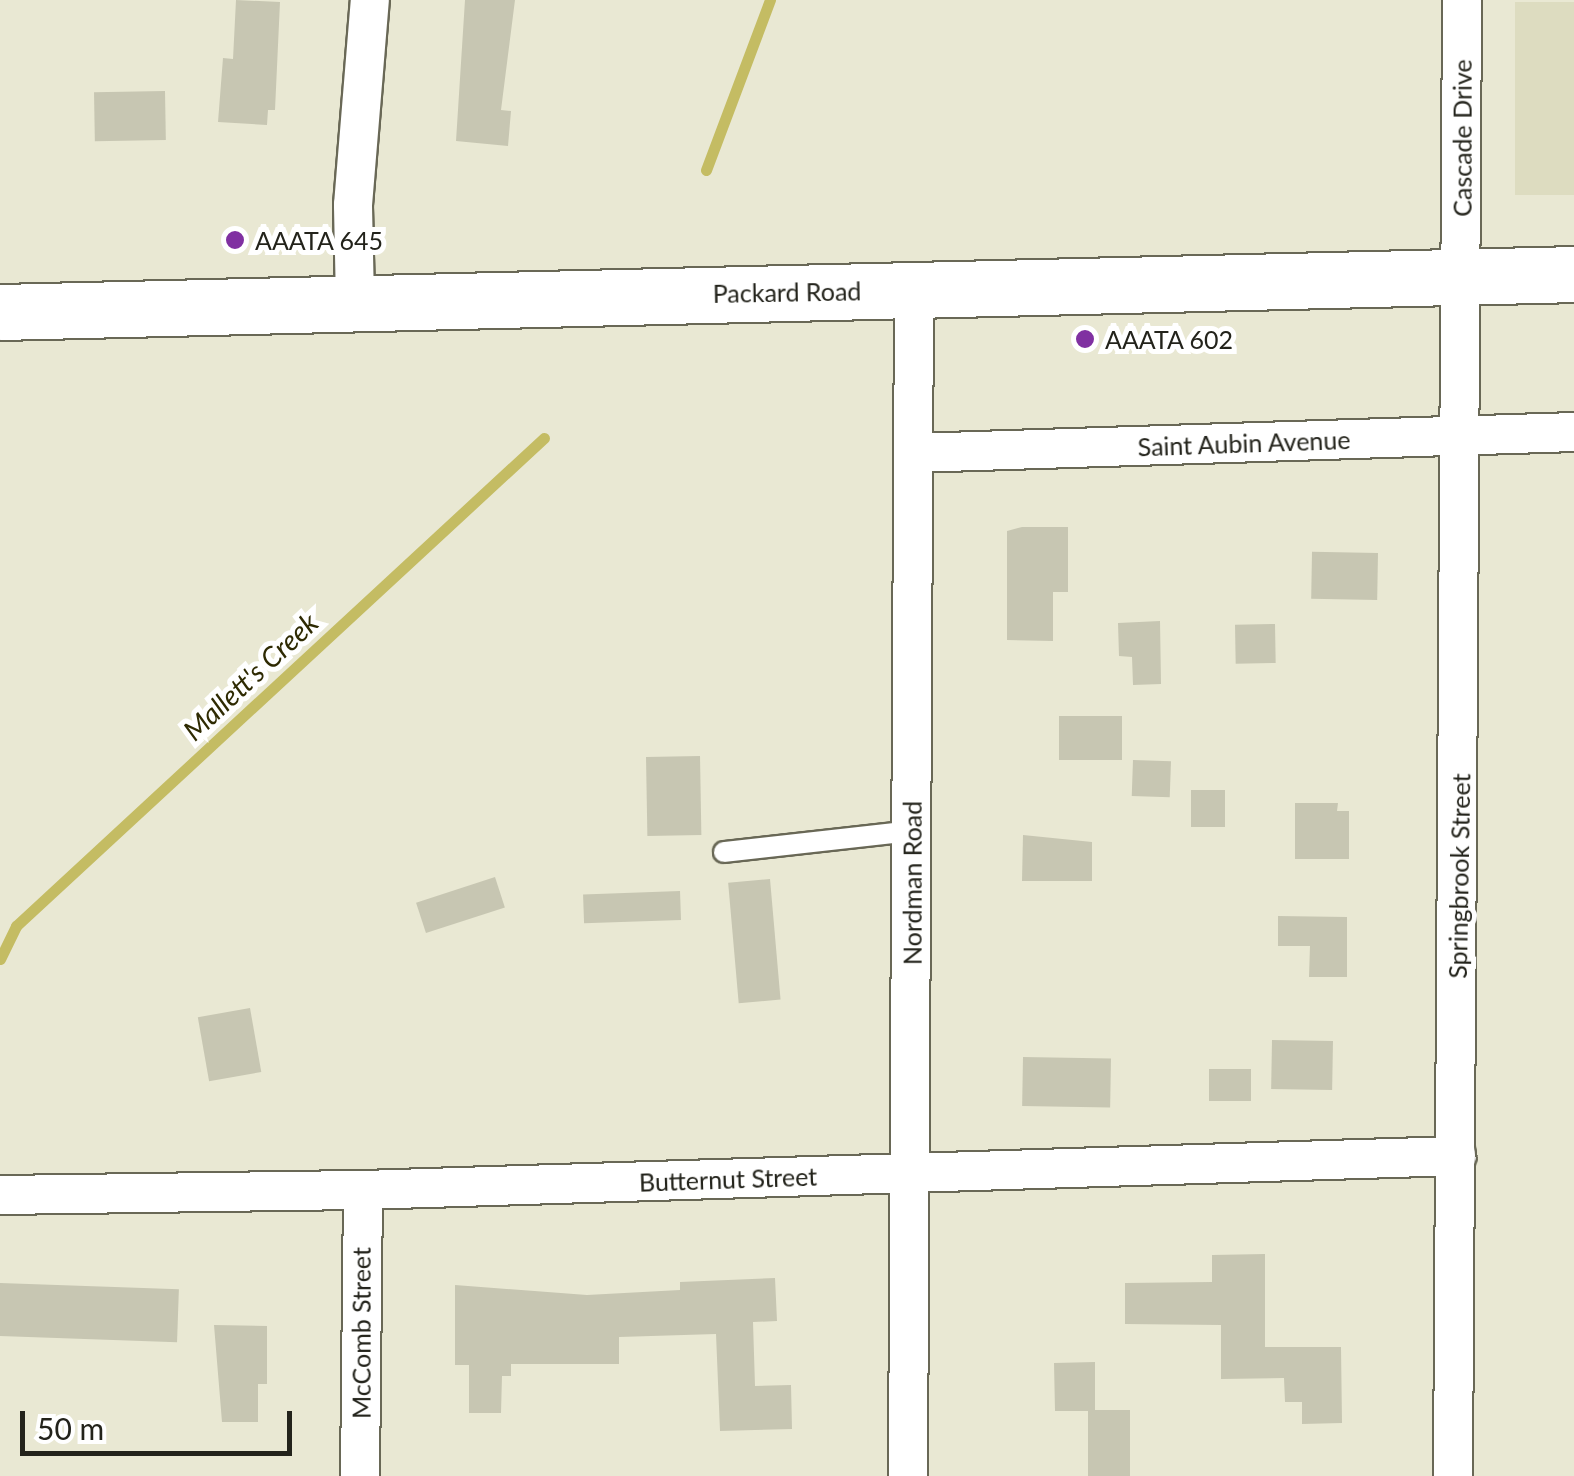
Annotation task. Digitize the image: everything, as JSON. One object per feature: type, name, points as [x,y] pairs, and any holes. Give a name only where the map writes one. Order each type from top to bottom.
[{"type":"main road","name":"Packard Road","points":[[0,312],[1574,274]]},
{"type":"street","points":[[355,302],[353,204],[370,0]]},
{"type":"street","name":"Cascade Drive","points":[[1462,0],[1462,276]]},
{"type":"street","name":"Springbrook Street","points":[[1453,1476],[1464,436],[1462,276]]},
{"type":"street","name":"Nordman Road","points":[[908,1476],[914,289]]},
{"type":"street","name":"Saint Aubin Avenue","points":[[914,453],[1574,432]]},
{"type":"street","name":"Butternut Street","points":[[0,1195],[362,1190],[1456,1156]]},
{"type":"street","name":"McComb Street","points":[[360,1476],[362,1190]]},
{"type":"lane","points":[[724,852],[912,831]]},
{"type":"shaded area","points":[[1515,2],[1574,2],[1574,195],[1515,195]]},
{"type":"building","points":[[236,0],[280,2],[275,110],[268,110],[267,125],[218,122],[223,58],[233,59]]},
{"type":"building","points":[[465,0],[515,0],[501,110],[511,111],[508,146],[456,141]]},
{"type":"building","points":[[165,91],[166,140],[95,141],[94,92]]},
{"type":"building","points":[[1022,527],[1068,527],[1068,592],[1053,592],[1053,641],[1007,640],[1007,531]]},
{"type":"building","points":[[1312,552],[1378,553],[1377,600],[1311,599]]},
{"type":"building","points":[[1160,621],[1161,684],[1133,685],[1132,657],[1119,656],[1118,623]]},
{"type":"building","points":[[1275,624],[1276,663],[1236,664],[1235,625]]},
{"type":"building","points":[[1059,716],[1122,716],[1122,760],[1059,760]]},
{"type":"building","points":[[700,756],[701,835],[647,836],[646,757]]},
{"type":"building","points":[[1133,760],[1171,761],[1170,797],[1132,796]]},
{"type":"building","points":[[1191,790],[1225,790],[1225,827],[1191,827]]},
{"type":"building","points":[[1295,803],[1338,803],[1337,811],[1349,811],[1349,859],[1295,859]]},
{"type":"building","points":[[1023,835],[1092,842],[1092,881],[1022,881]]},
{"type":"building","points":[[495,877],[505,907],[426,933],[416,903]]},
{"type":"building","points":[[770,879],[781,1000],[739,1003],[728,883]]},
{"type":"building","points":[[680,891],[681,920],[584,923],[583,894]]},
{"type":"building","points":[[1278,916],[1347,917],[1347,977],[1309,977],[1310,946],[1278,946]]},
{"type":"building","points":[[250,1008],[261,1072],[209,1081],[198,1017]]},
{"type":"building","points":[[1272,1040],[1333,1041],[1332,1090],[1271,1089]]},
{"type":"building","points":[[1023,1057],[1111,1059],[1110,1108],[1022,1106]]},
{"type":"building","points":[[1209,1069],[1251,1069],[1251,1101],[1209,1101]]},
{"type":"building","points":[[1265,1254],[1265,1347],[1341,1347],[1342,1423],[1302,1424],[1302,1402],[1285,1402],[1284,1378],[1221,1379],[1221,1325],[1125,1324],[1125,1283],[1212,1282],[1212,1255]]},
{"type":"building","points":[[775,1278],[777,1321],[753,1322],[755,1386],[791,1385],[792,1429],[720,1431],[716,1334],[619,1337],[619,1364],[511,1364],[511,1376],[502,1376],[501,1413],[469,1413],[469,1365],[455,1365],[455,1285],[587,1295],[680,1290],[680,1282]]},
{"type":"building","points":[[0,1283],[179,1289],[177,1342],[0,1336]]},
{"type":"building","points":[[214,1325],[267,1326],[267,1384],[258,1384],[258,1422],[222,1422]]},
{"type":"building","points":[[1095,1362],[1095,1410],[1130,1410],[1130,1476],[1088,1476],[1088,1411],[1055,1411],[1054,1363]]},
{"type":"waterway","name":"Mallett's Creek","points":[[706,170],[770,0]]},
{"type":"waterway","name":"Mallett's Creek","points":[[0,959],[16,926],[544,438]]},
{"type":"place","name":"AAATA 645","points":[[235,240]]},
{"type":"place","name":"AAATA 602","points":[[1085,339]]}]
